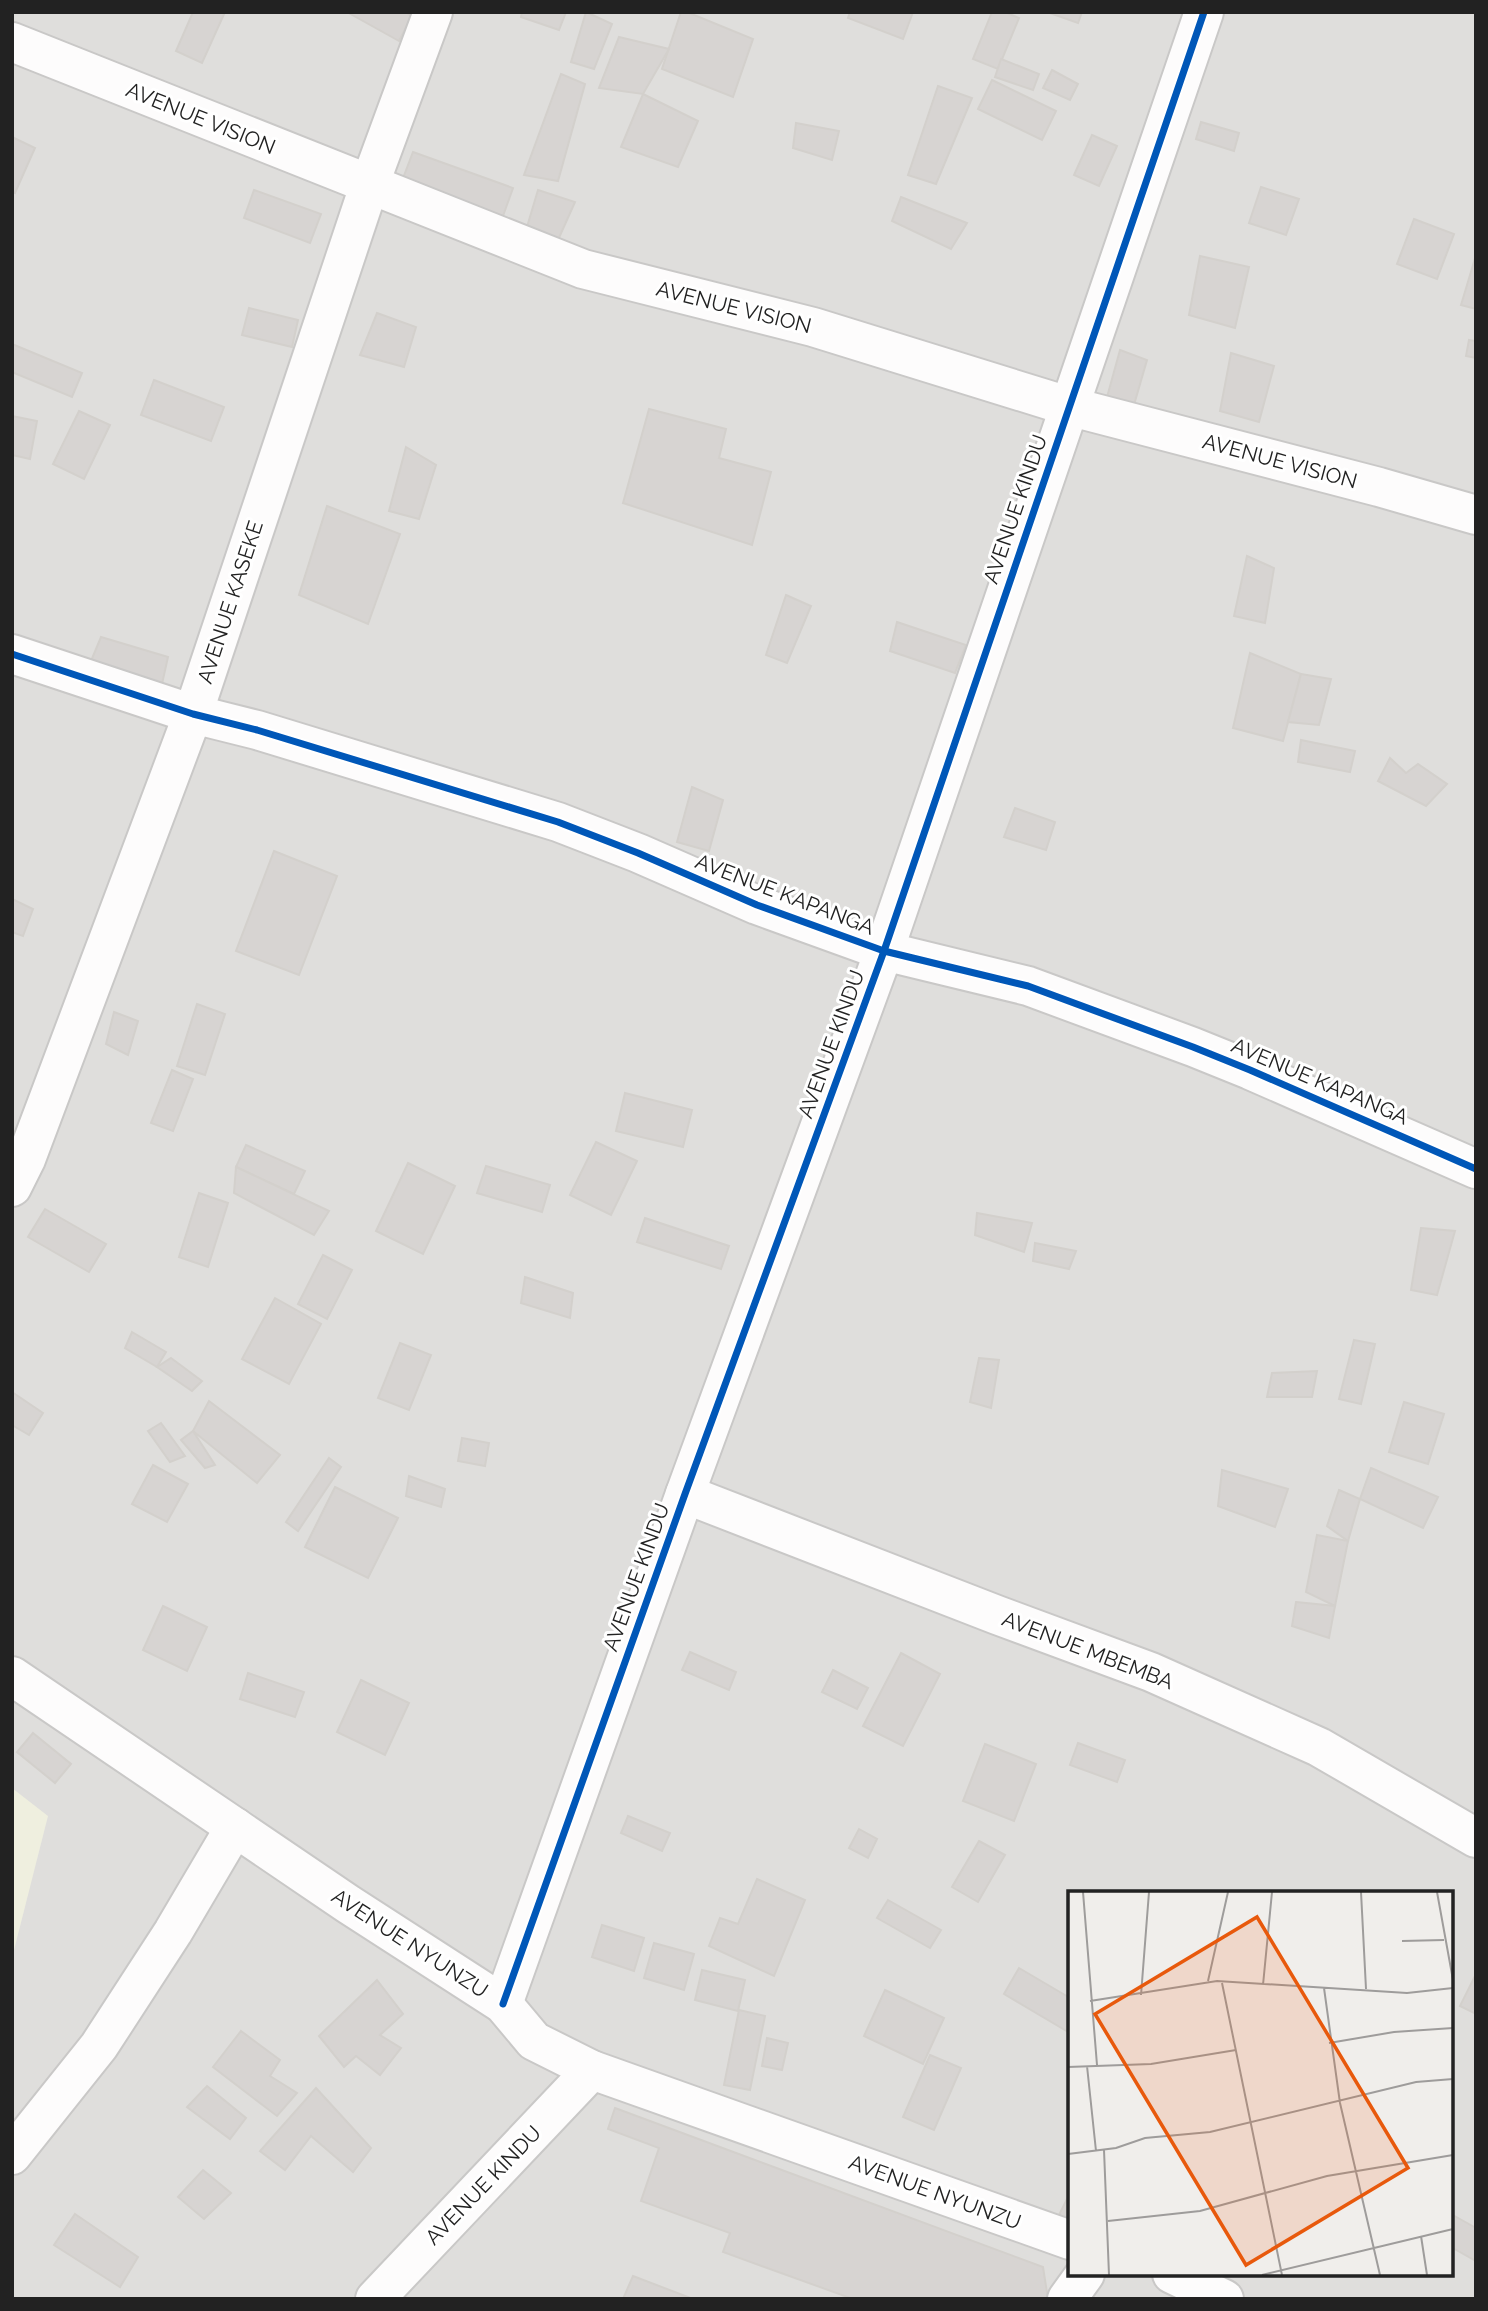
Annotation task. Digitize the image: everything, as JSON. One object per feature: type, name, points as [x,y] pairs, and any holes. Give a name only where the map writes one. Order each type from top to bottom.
[{"type":"street","name":"AVENUE KASEKE","points":[[17,1166],[193,714],[369,186],[433,12]]},
{"type":"street","name":"AVENUE KINDU","points":[[503,2004],[685,1494],[884,951],[1204,12]]},
{"type":"street","name":"AVENUE VISION","points":[[12,42],[583,269],[813,327],[1068,406],[1476,515]]},
{"type":"street","name":"AVENUE KAPANGA","points":[[12,654],[193,714],[257,730],[558,822],[638,853],[757,905],[884,951],[1028,986],[1181,1042],[1362,1117],[1476,1169]]},
{"type":"street","name":"AVENUE MBEMBA","points":[[685,1494],[1151,1672],[1319,1747],[1476,1838]]},
{"type":"street","name":"AVENUE NYUNZU","points":[[12,1675],[348,1904],[503,2004],[534,2041],[592,2070],[1068,2239]]},
{"type":"street","points":[[12,2155],[99,2046],[173,1932],[236,1827]]},
{"type":"street","name":"AVENUE KINDU","points":[[375,2299],[592,2070]]},
{"type":"street","points":[[1068,2299],[1084,2276]]},
{"type":"street","points":[[1176,2276],[1224,2299]]},
{"type":"shaded area","points":[[12,12],[1476,12],[1476,2299],[12,2299]]},
{"type":"green space","points":[[12,1788],[48,1816],[12,1958]]},
{"type":"building","points":[[193,12],[225,12],[202,63],[176,51]]},
{"type":"building","points":[[347,12],[405,12],[412,16],[399,41]]},
{"type":"building","points":[[522,12],[566,12],[559,30],[521,17]]},
{"type":"building","points":[[586,12],[612,24],[594,69],[571,62]]},
{"type":"building","points":[[681,12],[687,12],[753,39],[733,97],[662,69]]},
{"type":"building","points":[[850,12],[913,12],[903,39],[848,18]]},
{"type":"building","points":[[992,12],[1005,12],[1019,18],[998,69],[973,59]]},
{"type":"building","points":[[1047,12],[1082,12],[1078,23]]},
{"type":"building","points":[[619,37],[669,49],[643,94],[599,88]]},
{"type":"building","points":[[1001,59],[1039,74],[1033,90],[995,77]]},
{"type":"building","points":[[1052,70],[1078,84],[1070,100],[1043,88]]},
{"type":"building","points":[[561,74],[585,84],[558,181],[524,175]]},
{"type":"building","points":[[992,80],[1056,111],[1042,140],[978,109]]},
{"type":"building","points":[[938,86],[972,98],[936,184],[908,175]]},
{"type":"building","points":[[643,94],[698,121],[678,167],[621,147]]},
{"type":"building","points":[[1201,122],[1239,133],[1234,151],[1196,139]]},
{"type":"building","points":[[796,123],[839,131],[832,160],[793,148]]},
{"type":"building","points":[[1092,135],[1117,146],[1099,186],[1074,175]]},
{"type":"building","points":[[12,137],[35,148],[15,193],[12,191]]},
{"type":"building","points":[[413,152],[513,188],[503,216],[402,181]]},
{"type":"building","points":[[1261,187],[1299,199],[1286,235],[1249,223]]},
{"type":"building","points":[[254,190],[321,214],[310,243],[244,218]]},
{"type":"building","points":[[538,190],[575,202],[554,249],[524,237]]},
{"type":"building","points":[[901,197],[967,223],[951,249],[892,221]]},
{"type":"building","points":[[1414,219],[1454,234],[1437,279],[1397,264]]},
{"type":"building","points":[[1476,255],[1476,309],[1461,305]]},
{"type":"building","points":[[1200,256],[1249,267],[1235,328],[1189,315]]},
{"type":"building","points":[[249,308],[298,320],[292,347],[242,335]]},
{"type":"building","points":[[377,313],[416,327],[404,367],[360,355]]},
{"type":"building","points":[[1469,340],[1476,341],[1476,358],[1466,356]]},
{"type":"building","points":[[12,344],[82,373],[72,397],[12,372]]},
{"type":"building","points":[[1120,350],[1147,360],[1131,415],[1104,408]]},
{"type":"building","points":[[1231,353],[1274,366],[1259,422],[1220,411]]},
{"type":"building","points":[[154,380],[224,407],[211,441],[141,415]]},
{"type":"building","points":[[649,409],[726,429],[719,458],[771,472],[752,545],[623,503]]},
{"type":"building","points":[[79,411],[110,425],[84,479],[53,464]]},
{"type":"building","points":[[12,416],[37,421],[30,459],[12,455]]},
{"type":"building","points":[[406,447],[436,465],[419,519],[389,511]]},
{"type":"building","points":[[327,506],[400,534],[368,624],[299,595]]},
{"type":"building","points":[[1247,556],[1274,568],[1265,623],[1234,616]]},
{"type":"building","points":[[786,595],[811,606],[787,663],[766,655]]},
{"type":"building","points":[[897,622],[966,645],[955,673],[890,651]]},
{"type":"building","points":[[101,637],[168,657],[162,684],[91,661]]},
{"type":"building","points":[[1250,653],[1301,674],[1283,741],[1233,728]]},
{"type":"building","points":[[1301,674],[1331,679],[1319,725],[1288,722]]},
{"type":"building","points":[[1301,740],[1355,751],[1350,772],[1298,762]]},
{"type":"building","points":[[1390,758],[1406,773],[1418,764],[1447,784],[1426,806],[1378,781]]},
{"type":"building","points":[[692,787],[723,800],[709,851],[677,842]]},
{"type":"building","points":[[1015,808],[1055,822],[1046,850],[1004,837]]},
{"type":"building","points":[[274,851],[337,876],[299,975],[236,951]]},
{"type":"building","points":[[12,899],[33,909],[23,936],[12,932]]},
{"type":"building","points":[[197,1004],[225,1014],[205,1075],[177,1066]]},
{"type":"building","points":[[114,1012],[138,1021],[128,1055],[106,1044]]},
{"type":"building","points":[[172,1070],[193,1079],[173,1131],[151,1123]]},
{"type":"building","points":[[625,1093],[692,1110],[683,1147],[616,1131]]},
{"type":"building","points":[[596,1142],[637,1161],[611,1215],[570,1195]]},
{"type":"building","points":[[246,1145],[305,1171],[294,1194],[236,1167]]},
{"type":"building","points":[[408,1163],[455,1186],[423,1254],[376,1231]]},
{"type":"building","points":[[486,1166],[550,1185],[542,1212],[477,1193]]},
{"type":"building","points":[[236,1167],[329,1211],[314,1235],[234,1193]]},
{"type":"building","points":[[199,1193],[228,1203],[208,1267],[179,1257]]},
{"type":"building","points":[[45,1209],[106,1244],[89,1272],[28,1237]]},
{"type":"building","points":[[977,1213],[1032,1223],[1024,1252],[975,1235]]},
{"type":"building","points":[[645,1218],[729,1246],[721,1269],[637,1242]]},
{"type":"building","points":[[1421,1228],[1455,1231],[1437,1295],[1411,1290]]},
{"type":"building","points":[[1035,1243],[1076,1251],[1069,1269],[1033,1261]]},
{"type":"building","points":[[323,1255],[352,1270],[327,1319],[298,1304]]},
{"type":"building","points":[[525,1277],[573,1293],[570,1318],[521,1303]]},
{"type":"building","points":[[275,1298],[321,1324],[289,1384],[242,1359]]},
{"type":"building","points":[[132,1332],[166,1352],[157,1367],[125,1348]]},
{"type":"building","points":[[1354,1340],[1375,1344],[1361,1404],[1339,1399]]},
{"type":"building","points":[[400,1343],[431,1355],[409,1410],[378,1398]]},
{"type":"building","points":[[171,1358],[202,1381],[192,1391],[157,1367]]},
{"type":"building","points":[[979,1358],[999,1360],[991,1408],[970,1402]]},
{"type":"building","points":[[1317,1371],[1312,1397],[1267,1397],[1272,1373]]},
{"type":"building","points":[[12,1392],[43,1413],[29,1435],[12,1425]]},
{"type":"building","points":[[209,1401],[280,1455],[257,1483],[193,1431]]},
{"type":"building","points":[[1404,1402],[1444,1414],[1428,1464],[1389,1452]]},
{"type":"building","points":[[161,1423],[185,1456],[170,1462],[148,1431]]},
{"type":"building","points":[[193,1431],[215,1465],[205,1468],[181,1440]]},
{"type":"building","points":[[462,1438],[489,1443],[485,1466],[458,1461]]},
{"type":"building","points":[[329,1458],[341,1467],[298,1531],[286,1522]]},
{"type":"building","points":[[153,1465],[188,1484],[167,1522],[132,1504]]},
{"type":"building","points":[[1371,1468],[1438,1497],[1423,1528],[1360,1499]]},
{"type":"building","points":[[1222,1470],[1288,1489],[1275,1527],[1218,1506]]},
{"type":"building","points":[[409,1476],[445,1489],[441,1507],[406,1496]]},
{"type":"building","points":[[335,1487],[398,1518],[368,1578],[305,1547]]},
{"type":"building","points":[[1339,1490],[1360,1499],[1348,1541],[1327,1526]]},
{"type":"building","points":[[1317,1535],[1348,1541],[1335,1606],[1306,1592]]},
{"type":"building","points":[[1296,1602],[1335,1606],[1329,1638],[1292,1626]]},
{"type":"building","points":[[163,1606],[207,1627],[187,1671],[143,1650]]},
{"type":"building","points":[[690,1652],[736,1672],[729,1690],[682,1670]]},
{"type":"building","points":[[901,1653],[940,1674],[903,1746],[863,1726]]},
{"type":"building","points":[[833,1670],[868,1688],[857,1709],[822,1692]]},
{"type":"building","points":[[248,1673],[304,1692],[295,1717],[240,1699]]},
{"type":"building","points":[[361,1680],[409,1703],[385,1755],[337,1732]]},
{"type":"building","points":[[33,1733],[71,1764],[55,1783],[17,1752]]},
{"type":"building","points":[[1078,1743],[1125,1760],[1117,1782],[1070,1765]]},
{"type":"building","points":[[985,1744],[1036,1764],[1014,1821],[963,1801]]},
{"type":"building","points":[[628,1816],[670,1833],[662,1851],[621,1833]]},
{"type":"building","points":[[859,1829],[877,1839],[868,1858],[849,1848]]},
{"type":"building","points":[[979,1841],[1005,1855],[978,1902],[952,1887]]},
{"type":"building","points":[[757,1879],[805,1900],[774,1976],[709,1946],[720,1918],[738,1924]]},
{"type":"building","points":[[888,1900],[941,1930],[930,1948],[877,1918]]},
{"type":"building","points":[[602,1925],[644,1938],[634,1971],[592,1957]]},
{"type":"building","points":[[654,1943],[694,1954],[684,1990],[644,1978]]},
{"type":"building","points":[[1019,1968],[1068,1997],[1068,2032],[1004,1994]]},
{"type":"building","points":[[702,1970],[745,1980],[738,2011],[695,2000]]},
{"type":"building","points":[[1476,1974],[1476,2014],[1460,2006]]},
{"type":"building","points":[[377,1980],[403,2014],[380,2035],[401,2048],[380,2075],[356,2056],[344,2067],[319,2036]]},
{"type":"building","points":[[885,1990],[944,2018],[923,2064],[864,2036]]},
{"type":"building","points":[[739,2010],[765,2016],[750,2090],[724,2085]]},
{"type":"building","points":[[241,2031],[280,2060],[270,2076],[297,2093],[277,2116],[213,2067]]},
{"type":"building","points":[[767,2038],[788,2043],[782,2070],[762,2066]]},
{"type":"building","points":[[930,2055],[961,2068],[934,2130],[903,2117]]},
{"type":"building","points":[[207,2086],[246,2118],[230,2139],[187,2107]]},
{"type":"building","points":[[316,2088],[371,2148],[353,2172],[311,2136],[285,2170],[260,2151]]},
{"type":"building","points":[[615,2108],[1043,2267],[1048,2299],[853,2299],[723,2252],[730,2233],[641,2201],[659,2148],[608,2129]]},
{"type":"building","points":[[203,2170],[231,2193],[204,2219],[178,2197]]},
{"type":"building","points":[[1068,2197],[1068,2228],[1055,2223]]},
{"type":"building","points":[[75,2214],[138,2257],[120,2287],[54,2245]]},
{"type":"building","points":[[1453,2215],[1476,2228],[1476,2261],[1453,2248]]},
{"type":"building","points":[[633,2276],[693,2299],[623,2299]]},
{"type":"cycle path","points":[[503,2004],[685,1494],[884,951],[1204,12]]},
{"type":"cycle path","points":[[12,654],[193,714],[257,730],[558,822],[638,853],[757,905],[884,951],[1028,986],[1250,1070],[1476,1169]]}]
